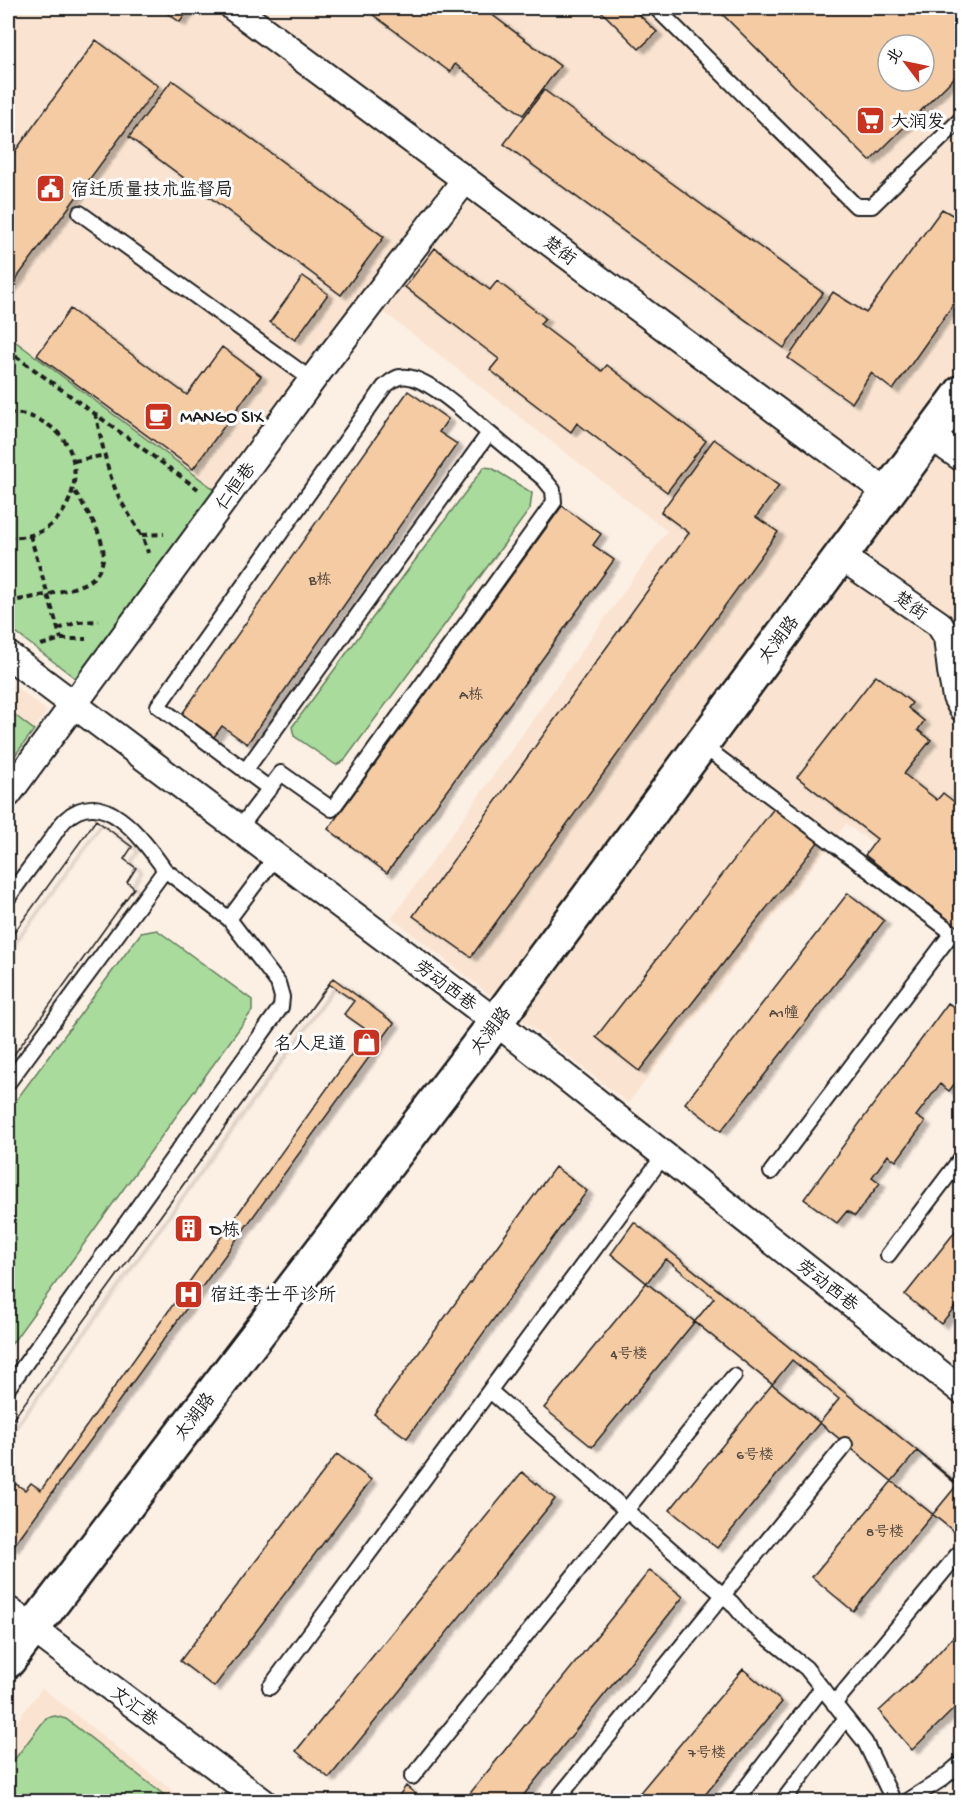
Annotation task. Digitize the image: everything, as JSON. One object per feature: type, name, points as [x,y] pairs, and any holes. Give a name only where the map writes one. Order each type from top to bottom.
[{"type":"street","name":"楚街","points":[[234,8],[886,492]]},
{"type":"street","name":"仁恒巷","points":[[8,794],[312,380],[465,180]]},
{"type":"street","name":"太湖路","points":[[8,1661],[20,1619],[496,1022],[962,392]]},
{"type":"street","points":[[929,435],[962,458]]},
{"type":"street","name":"楚街","points":[[840,556],[939,624],[947,637],[953,680],[962,708]]},
{"type":"street","name":"劳动西巷","points":[[8,656],[496,1022],[962,1391]]},
{"type":"street","name":"文汇巷","points":[[20,1619],[263,1802]]},
{"type":"lane","points":[[656,8],[856,206],[872,207],[962,118]]},
{"type":"lane","points":[[80,213],[312,380]]},
{"type":"lane","points":[[239,829],[270,789],[281,773],[332,809],[554,502],[553,490],[544,479],[426,381],[408,376],[397,377],[384,387],[158,706],[270,789]]},
{"type":"lane","points":[[245,771],[489,433]]},
{"type":"lane","points":[[700,744],[957,937],[771,1172]]},
{"type":"lane","points":[[8,898],[65,820],[87,807],[100,808],[120,819],[139,835],[165,870],[229,919],[278,983],[282,997],[280,1008],[8,1388]]},
{"type":"lane","points":[[229,919],[276,856]]},
{"type":"lane","points":[[8,1083],[165,870]]},
{"type":"lane","points":[[270,1687],[664,1155]]},
{"type":"lane","points":[[888,1255],[962,1157]]},
{"type":"lane","points":[[412,1777],[734,1376]]},
{"type":"lane","points":[[490,1391],[723,1595],[747,1621],[806,1668],[865,1742],[894,1802]]},
{"type":"lane","points":[[555,1802],[846,1445]]},
{"type":"lane","points":[[834,1704],[958,1554]]},
{"type":"lane","points":[[735,1802],[822,1688]]},
{"type":"lane","points":[[782,1802],[846,1718]]},
{"type":"lane","points":[[906,1802],[942,1779],[962,1762]]},
{"type":"path","points":[[8,355],[10,352],[204,493]]},
{"type":"path","points":[[94,412],[112,482],[142,535],[149,557]]},
{"type":"path","points":[[8,414],[32,416],[51,426],[65,442],[74,461],[73,489],[69,504],[56,521],[37,533],[17,538],[8,537]]},
{"type":"path","points":[[74,461],[106,455]]},
{"type":"path","points":[[8,602],[84,584],[99,572],[103,560],[103,546],[96,527],[73,489]]},
{"type":"path","points":[[142,535],[163,534],[171,531]]},
{"type":"path","points":[[30,535],[61,639]]},
{"type":"path","points":[[58,629],[78,622],[101,621]]},
{"type":"path","points":[[8,656],[48,642],[81,637],[118,645]]},
{"type":"shaded area","points":[[8,8],[961,8],[961,908],[846,824],[628,1103],[392,918],[667,531],[363,296],[219,493],[8,336]]},
{"type":"shaded area","points":[[8,681],[47,711],[8,765]]},
{"type":"shaded area","points":[[42,1688],[185,1801],[8,1801],[8,1733]]},
{"type":"green space","points":[[8,336],[219,493],[79,681],[8,627]]},
{"type":"green space","points":[[484,467],[492,468],[532,493],[530,509],[344,761],[336,765],[294,736],[292,727]]},
{"type":"green space","points":[[8,710],[34,730],[8,765]]},
{"type":"green space","points":[[157,930],[252,1000],[252,1011],[8,1349],[8,1111],[141,933]]},
{"type":"green space","points":[[55,1716],[66,1719],[172,1801],[8,1801],[8,1768],[46,1718]]},
{"type":"building","points":[[160,8],[190,8],[180,22]]},
{"type":"building","points":[[364,8],[466,8],[470,11],[473,8],[483,8],[560,66],[523,115],[455,64],[450,72]]},
{"type":"building","points":[[598,8],[632,8],[657,32],[639,49]]},
{"type":"building","name":"大润发","points":[[716,8],[962,8],[962,70],[870,161]]},
{"type":"building","points":[[96,40],[158,86],[8,290],[8,161]]},
{"type":"building","points":[[172,80],[384,237],[341,295],[129,137]]},
{"type":"building","points":[[544,90],[823,293],[784,348],[504,144]]},
{"type":"building","points":[[962,204],[962,292],[893,390],[871,373],[852,403],[788,358],[833,292],[866,313],[942,209],[954,216]]},
{"type":"building","points":[[435,248],[490,290],[497,281],[545,318],[540,324],[602,371],[607,365],[706,441],[667,492],[577,423],[571,432],[490,370],[499,359],[405,287]]},
{"type":"building","points":[[303,276],[328,294],[295,340],[270,322]]},
{"type":"building","points":[[70,309],[187,395],[222,347],[261,376],[193,469],[37,355]]},
{"type":"building","points":[[408,391],[448,419],[439,432],[457,444],[247,744],[222,726],[214,737],[182,714]]},
{"type":"building","points":[[714,439],[779,486],[756,517],[778,532],[471,957],[413,916],[689,533],[661,512]]},
{"type":"building","points":[[562,506],[601,534],[593,545],[614,560],[387,873],[328,829]]},
{"type":"building","points":[[876,675],[912,703],[908,708],[924,721],[918,730],[931,740],[904,774],[937,800],[943,793],[962,808],[962,930],[865,855],[877,839],[797,777]]},
{"type":"building","points":[[775,807],[819,841],[639,1071],[596,1037]]},
{"type":"building","points":[[96,820],[132,847],[124,859],[136,868],[127,882],[134,888],[8,1063],[8,941]]},
{"type":"building","points":[[96,820],[132,847],[124,859],[136,868],[127,882],[134,888],[8,1063],[8,941]]},
{"type":"building","points":[[848,893],[884,921],[721,1131],[685,1103]]},
{"type":"building","name":"D栋","points":[[333,978],[394,1023],[12,1548],[8,1544],[8,1426]]},
{"type":"building","name":"D栋","points":[[329,984],[354,1001],[344,1014],[368,1031],[41,1490],[31,1483],[25,1490],[16,1484],[9,1494],[8,1426]]},
{"type":"building","points":[[948,1003],[962,1012],[962,1074],[949,1091],[940,1084],[916,1116],[925,1122],[896,1161],[888,1155],[872,1177],[880,1183],[855,1216],[847,1211],[837,1223],[804,1199]]},
{"type":"building","points":[[555,1167],[587,1191],[407,1438],[374,1414]]},
{"type":"building","points":[[634,1222],[962,1487],[962,1538],[611,1254]]},
{"type":"building","points":[[962,1223],[962,1298],[941,1324],[905,1295]]},
{"type":"building","points":[[666,1259],[714,1298],[592,1447],[544,1408]]},
{"type":"building","points":[[792,1360],[839,1399],[717,1548],[670,1510]]},
{"type":"building","points":[[917,1451],[957,1485],[853,1611],[812,1577]]},
{"type":"building","points":[[337,1454],[371,1480],[214,1687],[180,1661]]},
{"type":"building","points":[[522,1472],[555,1499],[329,1778],[296,1751]]},
{"type":"building","points":[[650,1570],[683,1597],[518,1802],[463,1802]]},
{"type":"building","points":[[962,1627],[962,1701],[912,1750],[879,1711],[920,1673]]},
{"type":"building","points":[[743,1669],[782,1702],[699,1802],[632,1802]]},
{"type":"building","points":[[406,1786],[425,1802],[394,1802]]},
{"type":"place","name":"大润发","points":[[870,121]]},
{"type":"place","name":"宿迁质量技术监督局","points":[[50,189]]},
{"type":"place","name":"MANGO SIX","points":[[159,416]]},
{"type":"place","name":"名人足道","points":[[367,1043]]},
{"type":"place","name":"D栋","points":[[189,1229]]},
{"type":"place","name":"宿迁李士平诊所","points":[[189,1294]]}]
